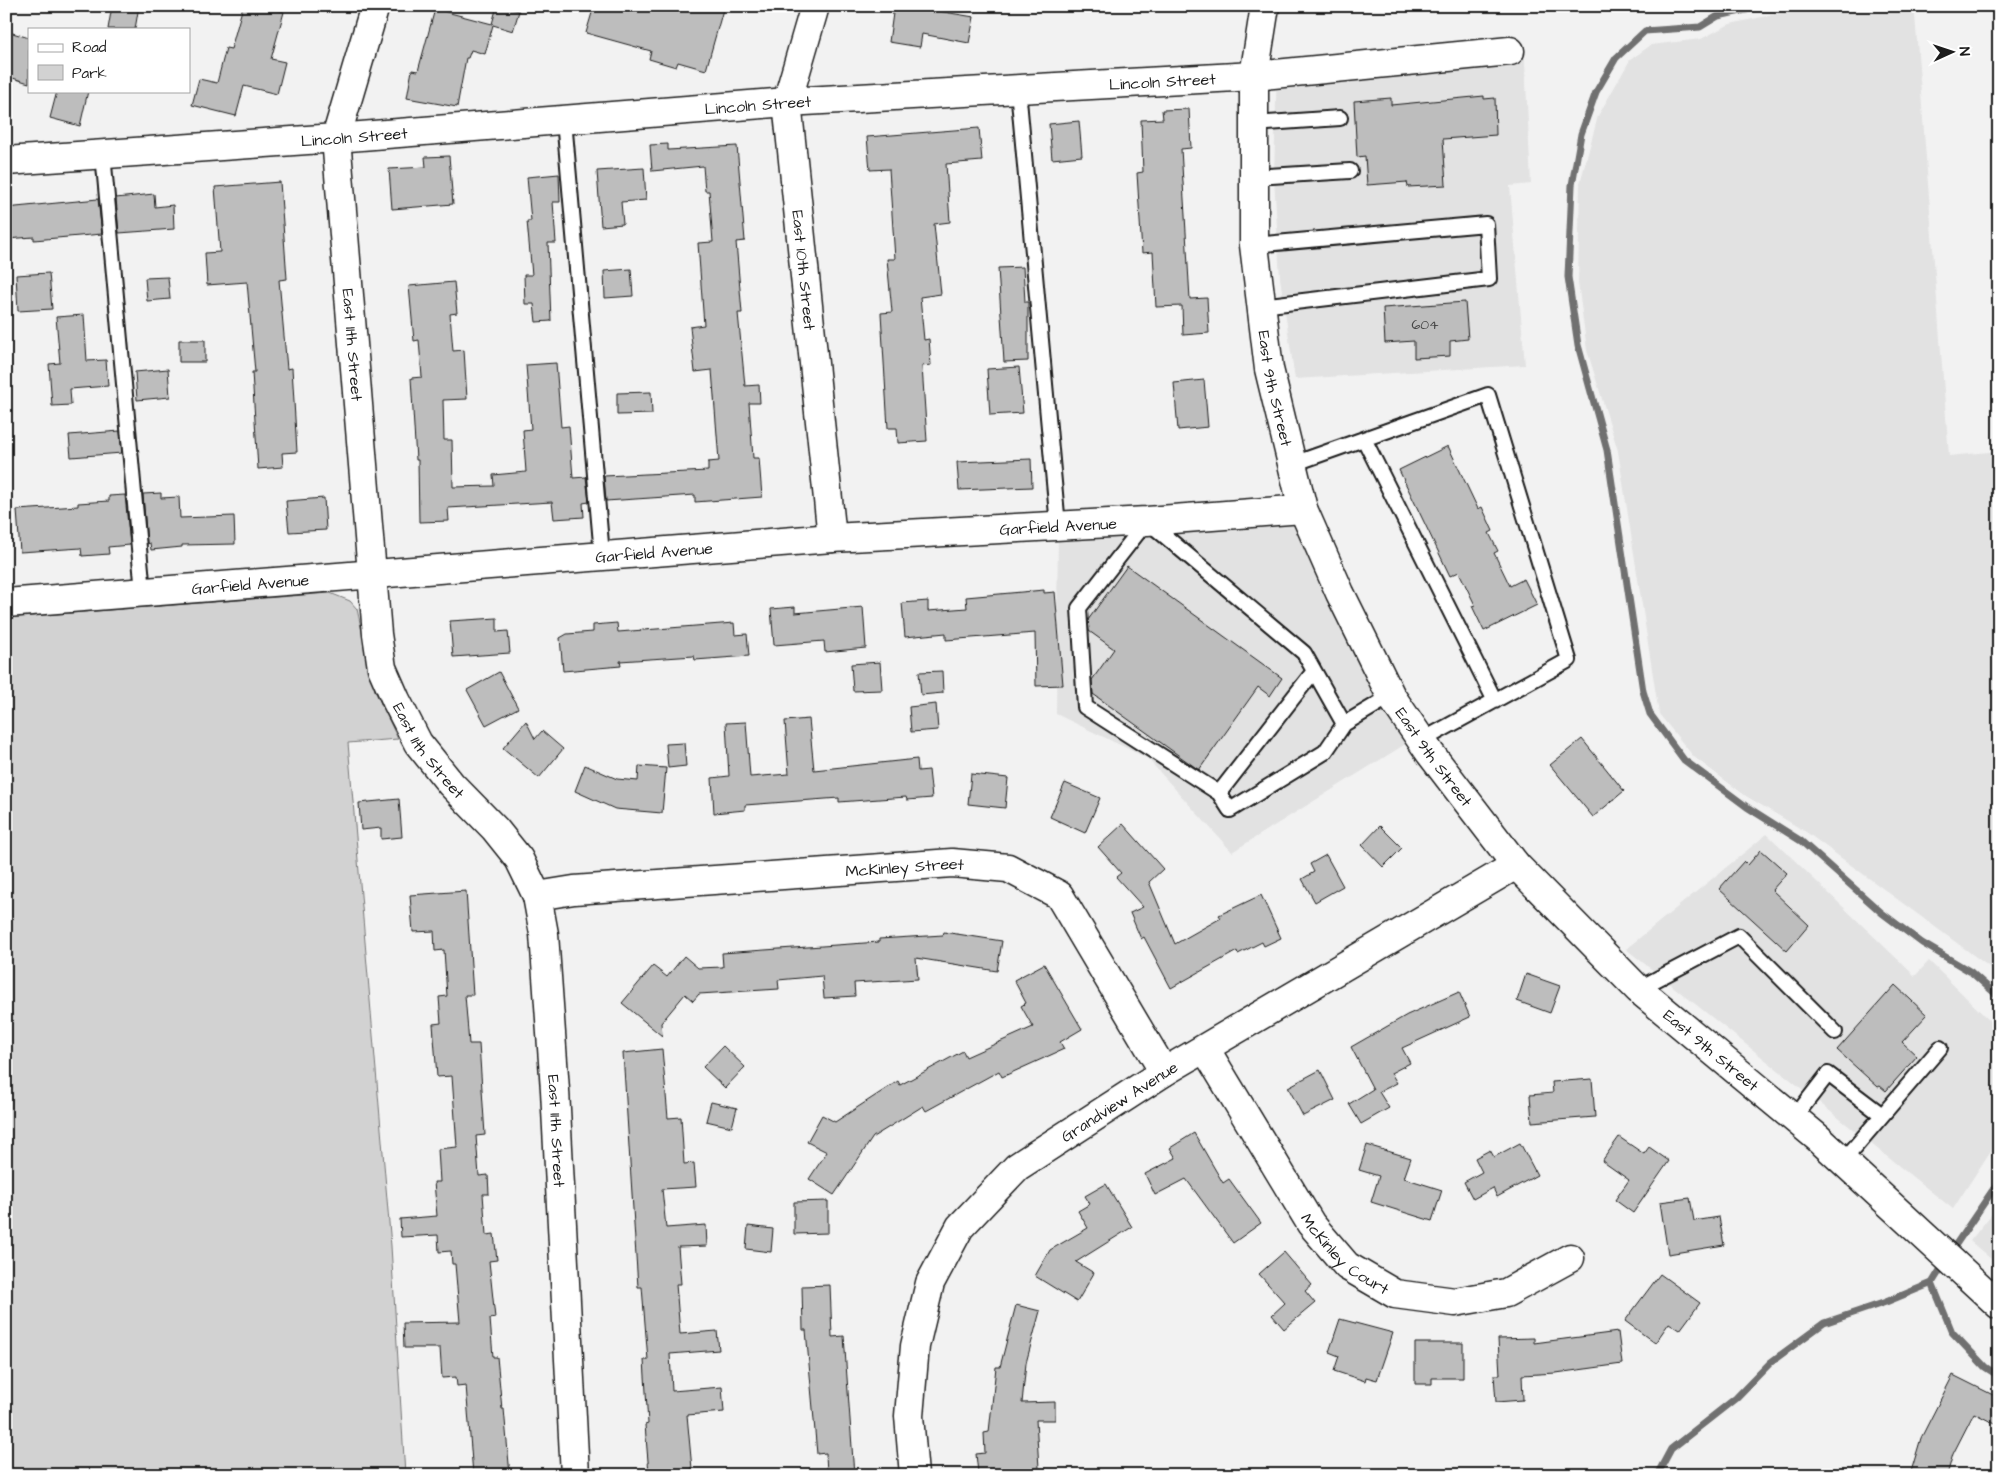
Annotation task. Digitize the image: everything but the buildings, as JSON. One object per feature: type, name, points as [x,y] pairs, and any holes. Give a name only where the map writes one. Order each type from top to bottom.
[{"type":"street","name":"East 11th Street","points":[[374,6],[336,138],[373,573],[376,634],[382,668],[418,743],[451,784],[495,829],[519,859],[537,896],[544,934],[554,1080],[575,1475]]},
{"type":"street","name":"East 10th Street","points":[[815,6],[787,102],[832,538]]},
{"type":"street","name":"East 9th Street","points":[[1265,6],[1254,76],[1254,245],[1269,369],[1303,509],[1340,592],[1391,696],[1421,741],[1516,865],[1638,989],[1794,1118],[1904,1218],[1996,1297]]},
{"type":"street","name":"Lincoln Street","points":[[6,161],[336,138],[787,102],[1254,76],[1510,51]]},
{"type":"street","name":"Garfield Avenue","points":[[6,603],[832,538],[1147,521],[1303,509]]},
{"type":"street","name":"McKinley Street","points":[[537,896],[574,890],[952,863],[1008,868],[1059,896],[1164,1072]]},
{"type":"street","name":"Grandview Avenue","points":[[914,1475],[909,1416],[915,1346],[930,1283],[960,1227],[1017,1168],[1164,1072],[1206,1050],[1516,865]]},
{"type":"street","name":"McKinley Court","points":[[1206,1050],[1311,1224],[1347,1266],[1395,1294],[1455,1302],[1506,1293],[1570,1258]]},
{"type":"lane","points":[[1018,89],[1058,526]]},
{"type":"lane","points":[[1254,124],[1340,118]]},
{"type":"lane","points":[[564,120],[602,555]]},
{"type":"lane","points":[[103,154],[143,592]]},
{"type":"lane","points":[[1254,178],[1350,171]]},
{"type":"lane","points":[[1254,245],[1486,224],[1489,279],[1261,306]]},
{"type":"lane","points":[[1293,464],[1488,395],[1568,660],[1421,741]]},
{"type":"lane","points":[[1364,439],[1495,701]]},
{"type":"lane","points":[[1344,724],[1304,653],[1147,521],[1078,608],[1084,707],[1219,793],[1230,810],[1325,752],[1344,724],[1391,696]]},
{"type":"lane","points":[[1219,793],[1314,671]]},
{"type":"lane","points":[[1638,989],[1739,936],[1835,1032]]},
{"type":"lane","points":[[1843,1161],[1940,1048]]},
{"type":"lane","points":[[1794,1118],[1828,1074],[1882,1116]]},
{"type":"shaded area","points":[[1813,6],[1885,6],[1915,15],[1949,456],[1999,451],[1999,974],[1806,832],[1746,796],[1694,757],[1659,714],[1618,451],[1587,350],[1578,283],[1580,183],[1598,116],[1630,60],[1651,45],[1701,39],[1730,24]]},
{"type":"shaded area","points":[[1524,42],[1531,184],[1510,186],[1525,365],[1295,379],[1280,278],[1274,177],[1277,63]]},
{"type":"shaded area","points":[[1301,520],[1412,740],[1232,852],[1147,758],[1056,714],[1058,532]]},
{"type":"shaded area","points":[[1767,834],[1915,976],[1929,961],[1999,1030],[1999,1138],[1953,1209],[1626,949]]},
{"type":"shaded area","points":[[1999,1205],[1999,1266],[1970,1241]]},
{"type":"green space","points":[[330,593],[350,601],[357,609],[375,691],[398,739],[348,743],[391,1246],[405,1475],[6,1475],[6,618]]},
{"type":"waterway","points":[[1764,6],[1718,16],[1700,27],[1645,31],[1616,58],[1596,92],[1581,134],[1572,185],[1568,277],[1578,345],[1607,450],[1643,691],[1650,714],[1684,760],[1747,807],[1801,841],[1882,913],[1922,943],[1971,972],[1999,997]]},
{"type":"waterway","points":[[1950,1253],[1999,1181]]},
{"type":"waterway","points":[[1657,1475],[1671,1449],[1736,1398],[1771,1362],[1824,1323],[1886,1302],[1932,1283],[1945,1262]]},
{"type":"waterway","points":[[1932,1283],[1952,1332],[1985,1367],[1999,1376]]}]
